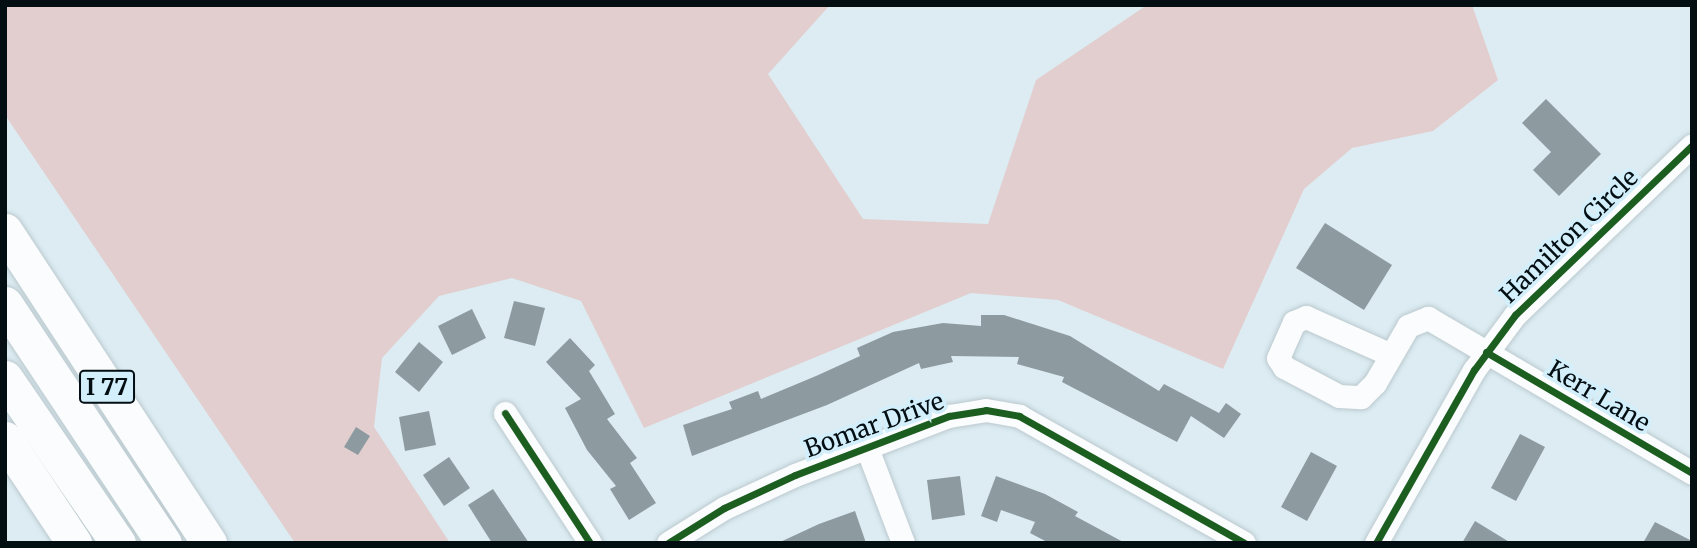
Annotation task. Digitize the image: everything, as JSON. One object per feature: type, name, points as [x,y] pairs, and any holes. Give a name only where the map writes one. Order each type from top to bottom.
[{"type":"highway","name":"I 77","points":[[5,231],[209,543]]},
{"type":"highway","name":"I 77","points":[[5,304],[164,543]]},
{"type":"highway","points":[[5,378],[118,543]]},
{"type":"highway","points":[[5,439],[74,543]]},
{"type":"street","name":"Hamilton Circle","points":[[1376,543],[1486,352],[1544,284],[1692,145]]},
{"type":"street","points":[[1306,317],[1389,354],[1376,383],[1361,397],[1339,396],[1284,367],[1278,358],[1294,322],[1306,317]]},
{"type":"street","name":"Kerr Lane","points":[[1389,354],[1408,326],[1428,318],[1692,473]]},
{"type":"street","name":"Bomar Drive","points":[[668,543],[723,508],[949,416],[986,410],[1019,416],[1244,543]]},
{"type":"street","points":[[505,414],[590,543]]},
{"type":"street","points":[[867,448],[903,543]]},
{"type":"shaded area","points":[[5,5],[830,5],[768,74],[863,219],[988,224],[1036,80],[1147,5],[1472,5],[1498,80],[1433,131],[1352,148],[1304,189],[1223,369],[1058,300],[971,293],[644,428],[581,301],[512,278],[439,296],[382,358],[374,427],[450,543],[295,543],[5,115]]},
{"type":"building","points":[[1546,99],[1601,154],[1559,196],[1533,170],[1551,152],[1522,123]]},
{"type":"building","points":[[1325,223],[1392,265],[1364,310],[1296,268]]},
{"type":"building","points":[[514,301],[545,308],[535,346],[504,338]]},
{"type":"building","points":[[472,309],[486,338],[452,355],[438,326]]},
{"type":"building","points":[[981,315],[1004,315],[1070,336],[1159,391],[1164,384],[1219,413],[1226,403],[1241,414],[1224,438],[1191,416],[1177,442],[1062,382],[1064,377],[1017,364],[1019,357],[951,356],[953,362],[921,369],[919,363],[827,405],[692,456],[683,425],[732,409],[729,402],[758,391],[761,399],[816,376],[860,356],[857,348],[893,332],[943,323],[981,326]]},
{"type":"building","points":[[570,338],[595,365],[589,371],[615,414],[607,419],[637,458],[630,463],[656,503],[629,520],[610,489],[616,486],[587,450],[565,408],[581,399],[546,362]]},
{"type":"building","points":[[419,342],[443,362],[419,392],[395,372]]},
{"type":"building","points":[[429,411],[436,445],[405,451],[399,417]]},
{"type":"building","points":[[356,427],[370,436],[358,455],[344,447]]},
{"type":"building","points":[[1520,434],[1545,447],[1516,501],[1491,488]]},
{"type":"building","points":[[1311,452],[1337,466],[1307,521],[1281,507]]},
{"type":"building","points":[[449,457],[470,488],[444,506],[423,475]]},
{"type":"building","points":[[960,476],[965,515],[932,520],[927,480]]},
{"type":"building","points":[[996,476],[1045,494],[1078,512],[1075,516],[1125,543],[1049,543],[1030,533],[1035,522],[1001,510],[997,522],[981,516]]},
{"type":"building","points":[[493,489],[529,543],[492,543],[468,505]]},
{"type":"building","points":[[855,511],[866,543],[778,543],[819,524]]},
{"type":"building","points":[[1475,521],[1511,543],[1462,543]]},
{"type":"building","points":[[1655,522],[1692,541],[1692,543],[1643,543]]},
{"type":"cycle path","points":[[1376,543],[1474,370],[1515,315],[1692,145]]},
{"type":"cycle path","points":[[1486,352],[1692,473]]},
{"type":"cycle path","points":[[668,543],[724,508],[795,475],[949,416],[986,410],[1019,416],[1244,543]]},
{"type":"cycle path","points":[[505,413],[590,543]]}]
